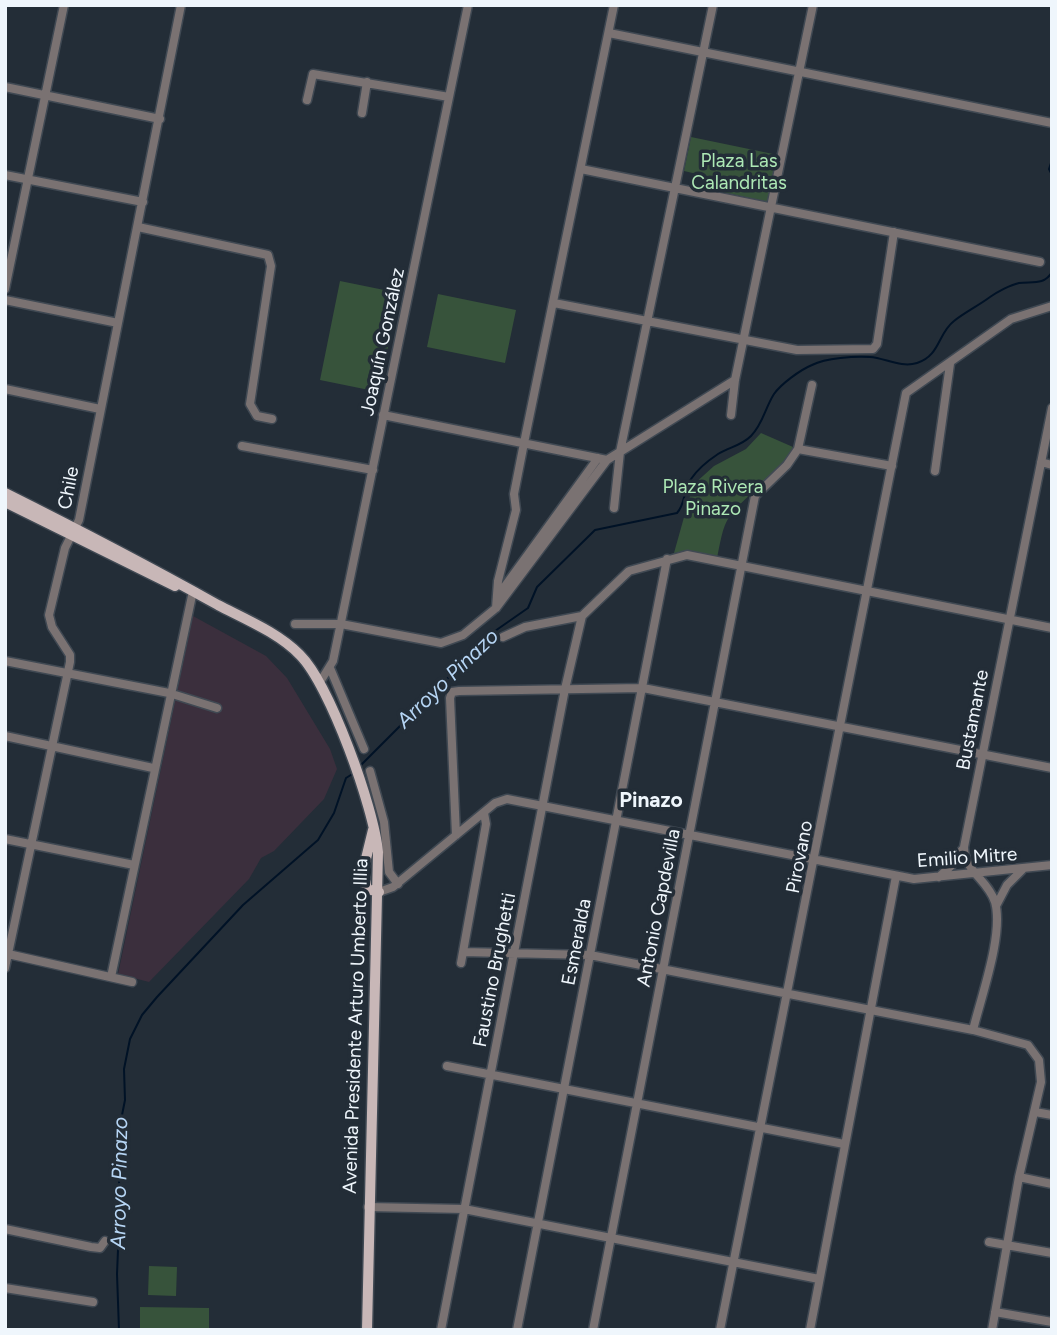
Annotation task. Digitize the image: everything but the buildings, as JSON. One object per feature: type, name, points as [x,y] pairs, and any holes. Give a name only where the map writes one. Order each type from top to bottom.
[{"type":"main road","points":[[5,493],[74,532]]},
{"type":"main road","points":[[5,502],[193,590],[295,649],[320,682],[359,778],[374,823],[363,878],[367,889],[379,892]]},
{"type":"main road","name":"Avenida Presidente Arturo Umberto Illia","points":[[368,1329],[368,1207],[379,892]]},
{"type":"street","points":[[5,289],[64,5]]},
{"type":"street","name":"Joaquín González","points":[[320,682],[330,668],[341,624],[468,5]]},
{"type":"street","points":[[496,604],[516,510],[514,494],[524,443],[614,5]]},
{"type":"street","points":[[614,508],[620,452],[713,5]]},
{"type":"street","points":[[731,415],[735,380],[773,208],[813,5]]},
{"type":"street","name":"Chile","points":[[5,968],[68,674],[70,655],[52,628],[50,615],[65,548],[74,532],[100,410],[160,119],[179,6]]},
{"type":"street","points":[[609,33],[1052,123]]},
{"type":"street","points":[[307,100],[313,74],[449,97]]},
{"type":"street","points":[[362,113],[367,82]]},
{"type":"street","points":[[5,87],[160,119]]},
{"type":"street","points":[[581,169],[1040,262]]},
{"type":"street","points":[[5,174],[143,202]]},
{"type":"street","points":[[138,227],[268,255],[271,266],[250,404],[257,416],[272,419]]},
{"type":"street","points":[[554,303],[745,341],[810,351],[876,347],[894,232]]},
{"type":"street","points":[[5,300],[118,323]]},
{"type":"street","points":[[935,471],[950,364],[1011,319],[1052,306]]},
{"type":"street","name":"Pirovano","points":[[720,1330],[908,390],[950,364]]},
{"type":"street","points":[[296,624],[341,624],[441,643],[477,627],[602,459],[620,452],[735,380]]},
{"type":"street","name":"Antonio Capdevilla","points":[[593,1330],[758,491],[787,465],[798,449],[812,385]]},
{"type":"street","points":[[5,390],[100,410]]},
{"type":"street","name":"Bustamante","points":[[964,847],[1052,408]]},
{"type":"street","points":[[383,415],[602,459]]},
{"type":"street","points":[[242,446],[373,470]]},
{"type":"street","points":[[798,449],[892,466]]},
{"type":"street","points":[[1041,462],[1052,465]]},
{"type":"street","points":[[503,637],[525,626],[582,616],[629,571],[687,555],[1052,628]]},
{"type":"street","name":"Esmeralda","points":[[517,1330],[667,559]]},
{"type":"street","points":[[111,977],[153,768],[193,590]]},
{"type":"street","name":"Faustino Brughetti","points":[[441,1330],[565,689],[582,616]]},
{"type":"street","points":[[5,661],[169,694],[217,708]]},
{"type":"street","points":[[330,668],[364,749]]},
{"type":"street","points":[[456,835],[451,765],[453,692],[643,688],[1052,768]]},
{"type":"street","points":[[5,736],[153,768]]},
{"type":"street","points":[[370,771],[384,822],[389,872],[398,884]]},
{"type":"street","name":"Emilio Mitre","points":[[379,892],[398,884],[484,813],[507,799],[544,804],[896,876],[976,875],[1052,865]]},
{"type":"street","points":[[461,963],[486,824],[484,813]]},
{"type":"street","points":[[5,839],[134,864]]},
{"type":"street","points":[[964,847],[964,857],[991,893],[996,906],[995,933],[973,1030]]},
{"type":"street","points":[[938,877],[952,865],[964,847]]},
{"type":"street","points":[[996,906],[1011,879],[1023,869]]},
{"type":"street","points":[[810,1330],[896,876]]},
{"type":"street","points":[[463,952],[590,955],[1016,1039],[1034,1050],[1042,1071],[1006,1243],[992,1330]]},
{"type":"street","points":[[8,954],[132,982]]},
{"type":"street","points":[[447,1066],[844,1144]]},
{"type":"street","points":[[1035,1112],[1052,1115]]},
{"type":"street","points":[[1019,1177],[1052,1184]]},
{"type":"street","points":[[368,1207],[464,1209],[819,1279]]},
{"type":"street","points":[[5,1229],[91,1247],[100,1248],[105,1241]]},
{"type":"street","points":[[989,1241],[1052,1253]]},
{"type":"street","points":[[5,1287],[93,1302]]},
{"type":"street","points":[[995,1311],[1052,1322]]},
{"type":"shaded area","points":[[193,616],[266,656],[287,678],[330,749],[337,769],[324,799],[274,851],[261,858],[249,879],[149,982],[118,974]]},
{"type":"green space","name":"Plaza Las Calandritas","points":[[691,137],[778,155],[768,202],[708,189],[710,177],[684,171]]},
{"type":"green space","points":[[340,281],[399,293],[379,392],[320,380]]},
{"type":"green space","points":[[438,294],[516,310],[505,363],[427,347]]},
{"type":"green space","name":"Plaza Rivera Pinazo","points":[[761,433],[793,447],[773,475],[737,507],[727,520],[717,558],[689,552],[674,553],[693,485],[714,466],[746,449]]},
{"type":"green space","points":[[149,1266],[177,1267],[176,1296],[148,1295]]},
{"type":"green space","points":[[140,1307],[209,1308],[209,1330],[140,1330]]},
{"type":"waterway","name":"Arroyo Pinazo","points":[[1052,160],[1049,169],[1052,175]]},
{"type":"waterway","name":"Arroyo Pinazo","points":[[360,766],[495,631],[528,608],[537,587],[595,530],[677,513],[688,483],[703,465],[751,436],[774,394],[797,374],[818,363],[848,357],[870,357],[905,364],[925,360],[954,321],[1004,289],[1019,283],[1041,281],[1052,272]]},
{"type":"waterway","name":"Arroyo Pinazo","points":[[119,1330],[117,1274],[120,1202],[117,1140],[125,1100],[124,1069],[130,1039],[142,1015],[157,997],[243,905],[318,840],[334,813],[346,778],[354,773]]},
{"type":"district","name":"Pinazo","points":[[651,801]]}]
